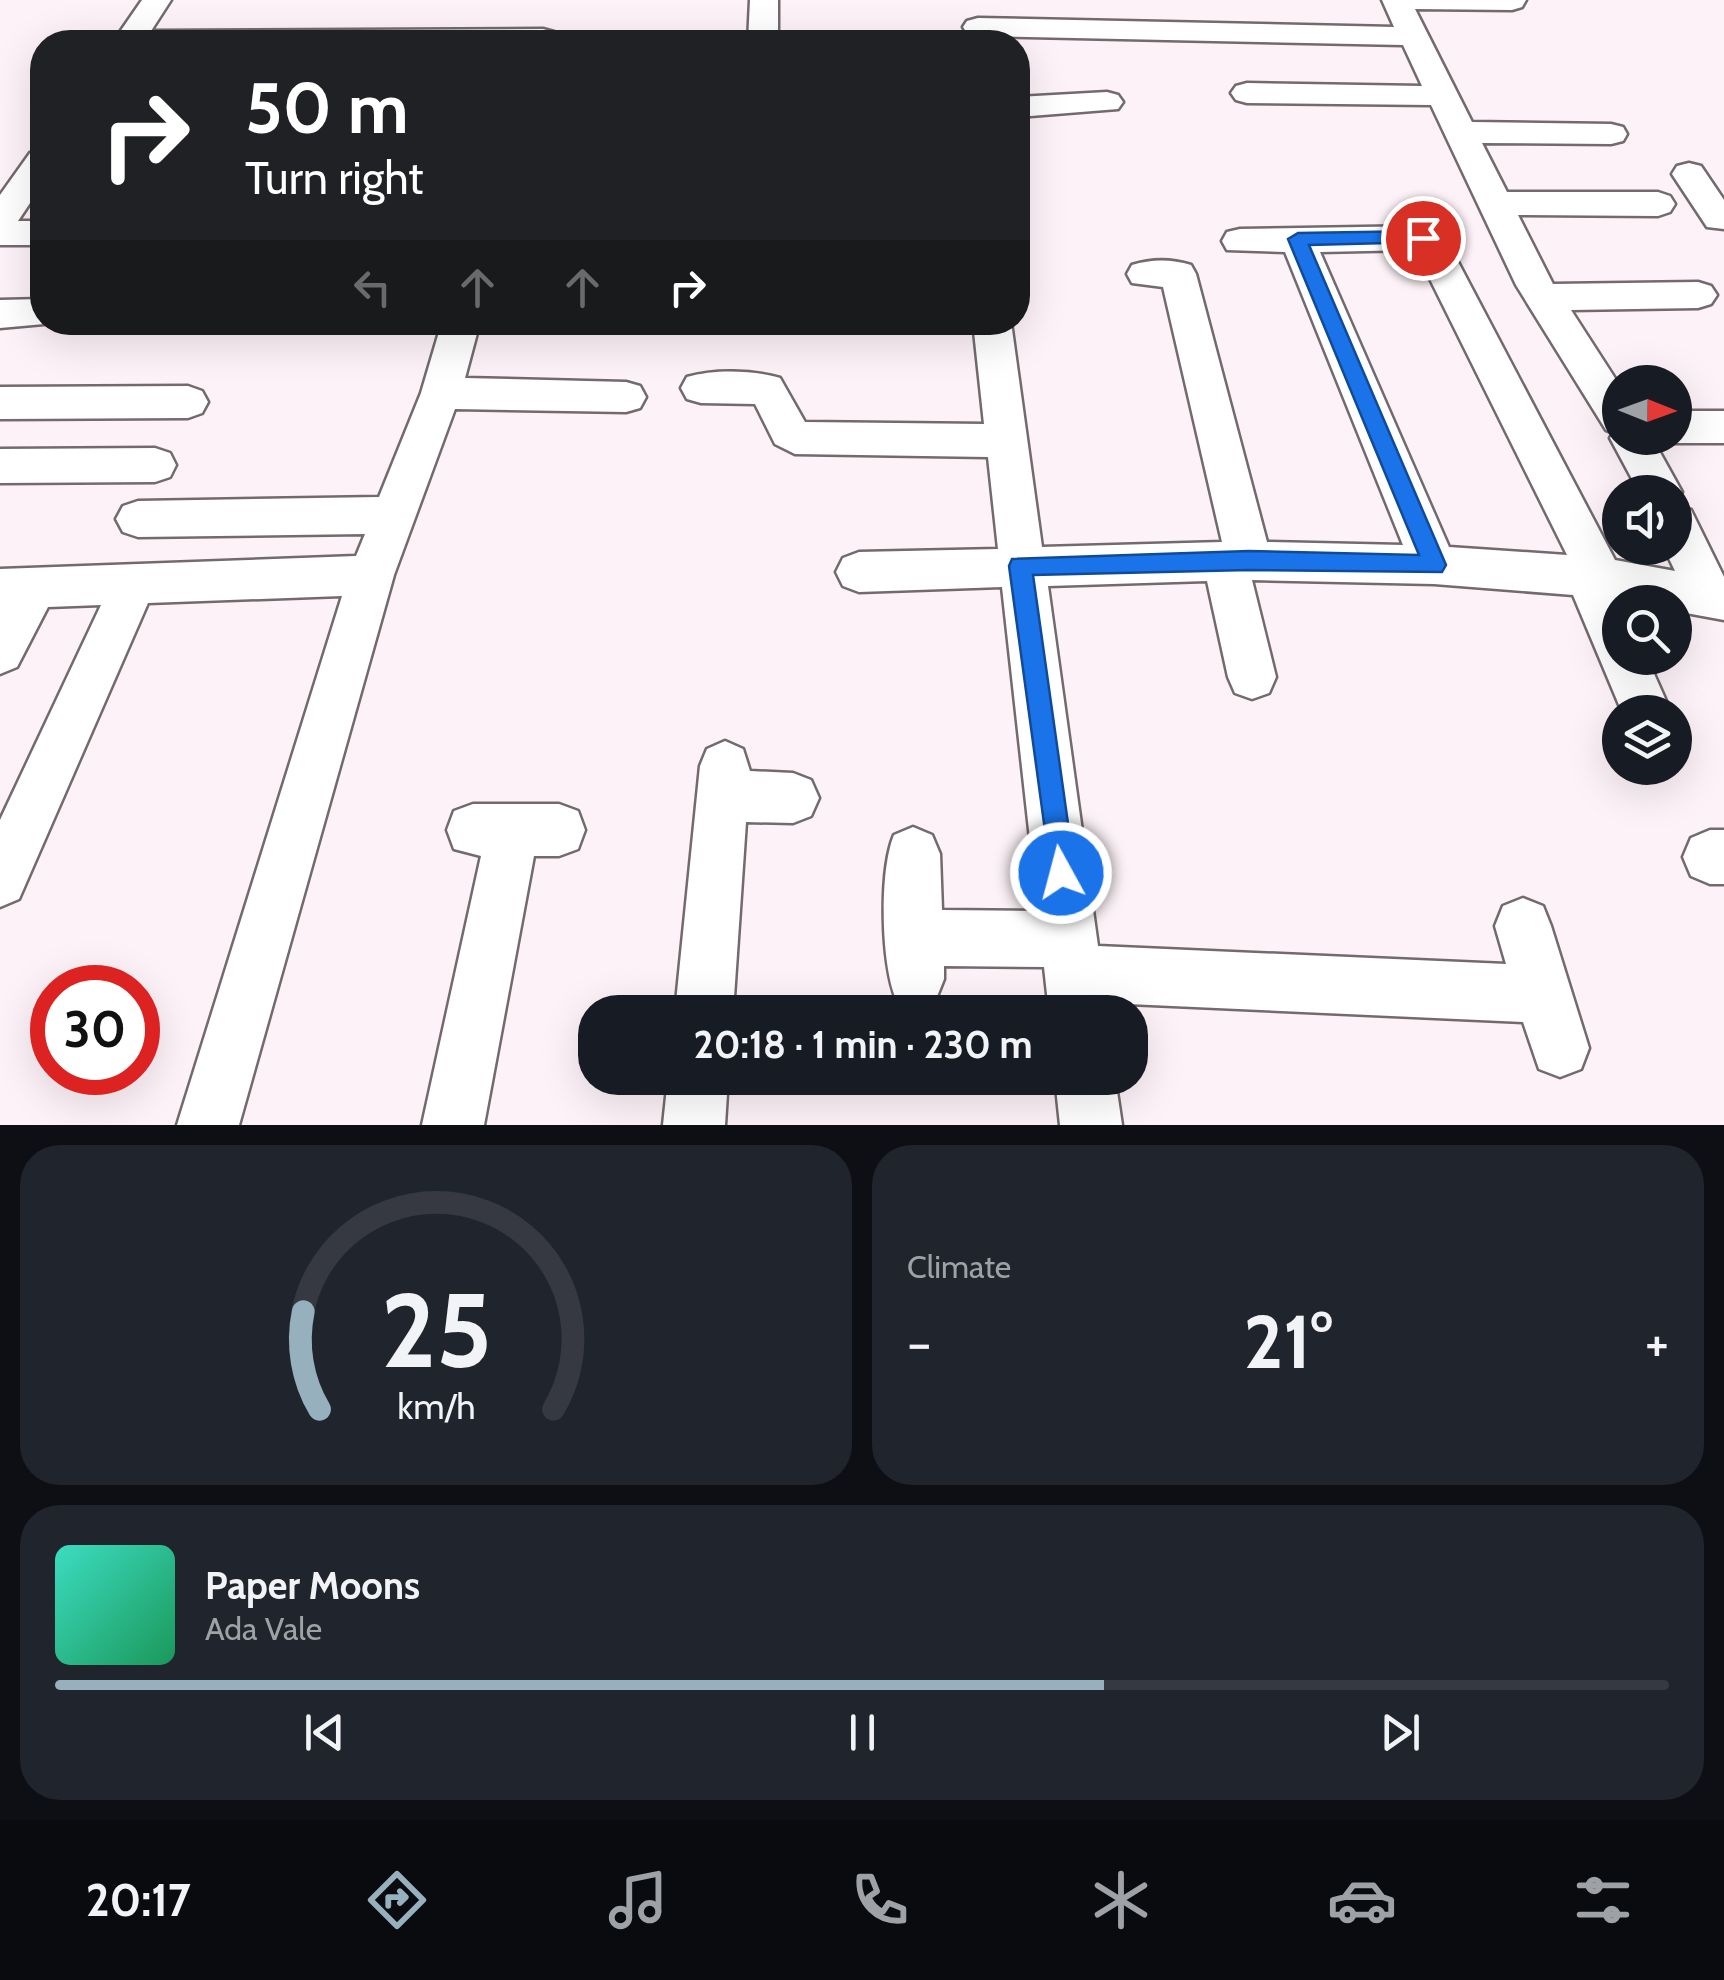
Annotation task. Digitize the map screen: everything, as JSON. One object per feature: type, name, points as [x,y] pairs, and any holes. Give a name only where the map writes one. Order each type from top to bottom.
[{"type":"street","points":[[137,30],[156,0]]},
{"type":"street","points":[[763,30],[764,0]]},
{"type":"street","points":[[1512,1],[1396,0],[1543,297],[1602,390]]},
{"type":"street","points":[[546,30],[556,8]]},
{"type":"street","points":[[977,23],[1413,36]]},
{"type":"street","points":[[1247,93],[1442,96]]},
{"type":"street","points":[[1030,106],[1107,102]]},
{"type":"street","points":[[1459,132],[1611,134]]},
{"type":"street","points":[[0,220],[25,170]]},
{"type":"street","points":[[1494,203],[1658,204]]},
{"type":"street","points":[[0,233],[30,233]]},
{"type":"street","points":[[1240,241],[1423,238],[1439,260],[1602,600]]},
{"type":"street","points":[[1298,239],[1434,565]]},
{"type":"street","points":[[1146,274],[1178,274],[1237,561],[1252,676]]},
{"type":"street","points":[[1543,297],[1698,295]]},
{"type":"street","points":[[0,314],[30,313]]},
{"type":"street","points":[[208,1125],[370,575],[440,394],[457,335]]},
{"type":"street","points":[[994,335],[1073,975]]},
{"type":"street","points":[[701,388],[766,388],[774,398],[782,427],[795,438],[1006,442]]},
{"type":"street","points":[[440,394],[626,396]]},
{"type":"street","points":[[0,403],[188,402]]},
{"type":"street","points":[[1692,427],[1724,427]]},
{"type":"street","points":[[0,466],[155,465]]},
{"type":"street","points":[[138,518],[394,515]]},
{"type":"street","points":[[1692,553],[1718,600]]},
{"type":"street","points":[[859,572],[1237,561],[1434,565],[1594,577],[1718,600]]},
{"type":"street","points":[[0,652],[17,588],[370,575]]},
{"type":"street","points":[[0,880],[134,584]]},
{"type":"street","points":[[705,995],[724,781],[793,798]]},
{"type":"street","points":[[453,1125],[515,830]]},
{"type":"street","points":[[913,854],[915,958],[1073,975],[1544,994]]},
{"type":"street","points":[[1524,926],[1560,1048]]},
{"type":"street","points":[[694,1125],[697,1095]]},
{"type":"street","points":[[1087,1095],[1091,1125]]},
{"type":"route","points":[[1061,873],[1020,566],[1249,560],[1434,565],[1298,239],[1423,238]]}]
